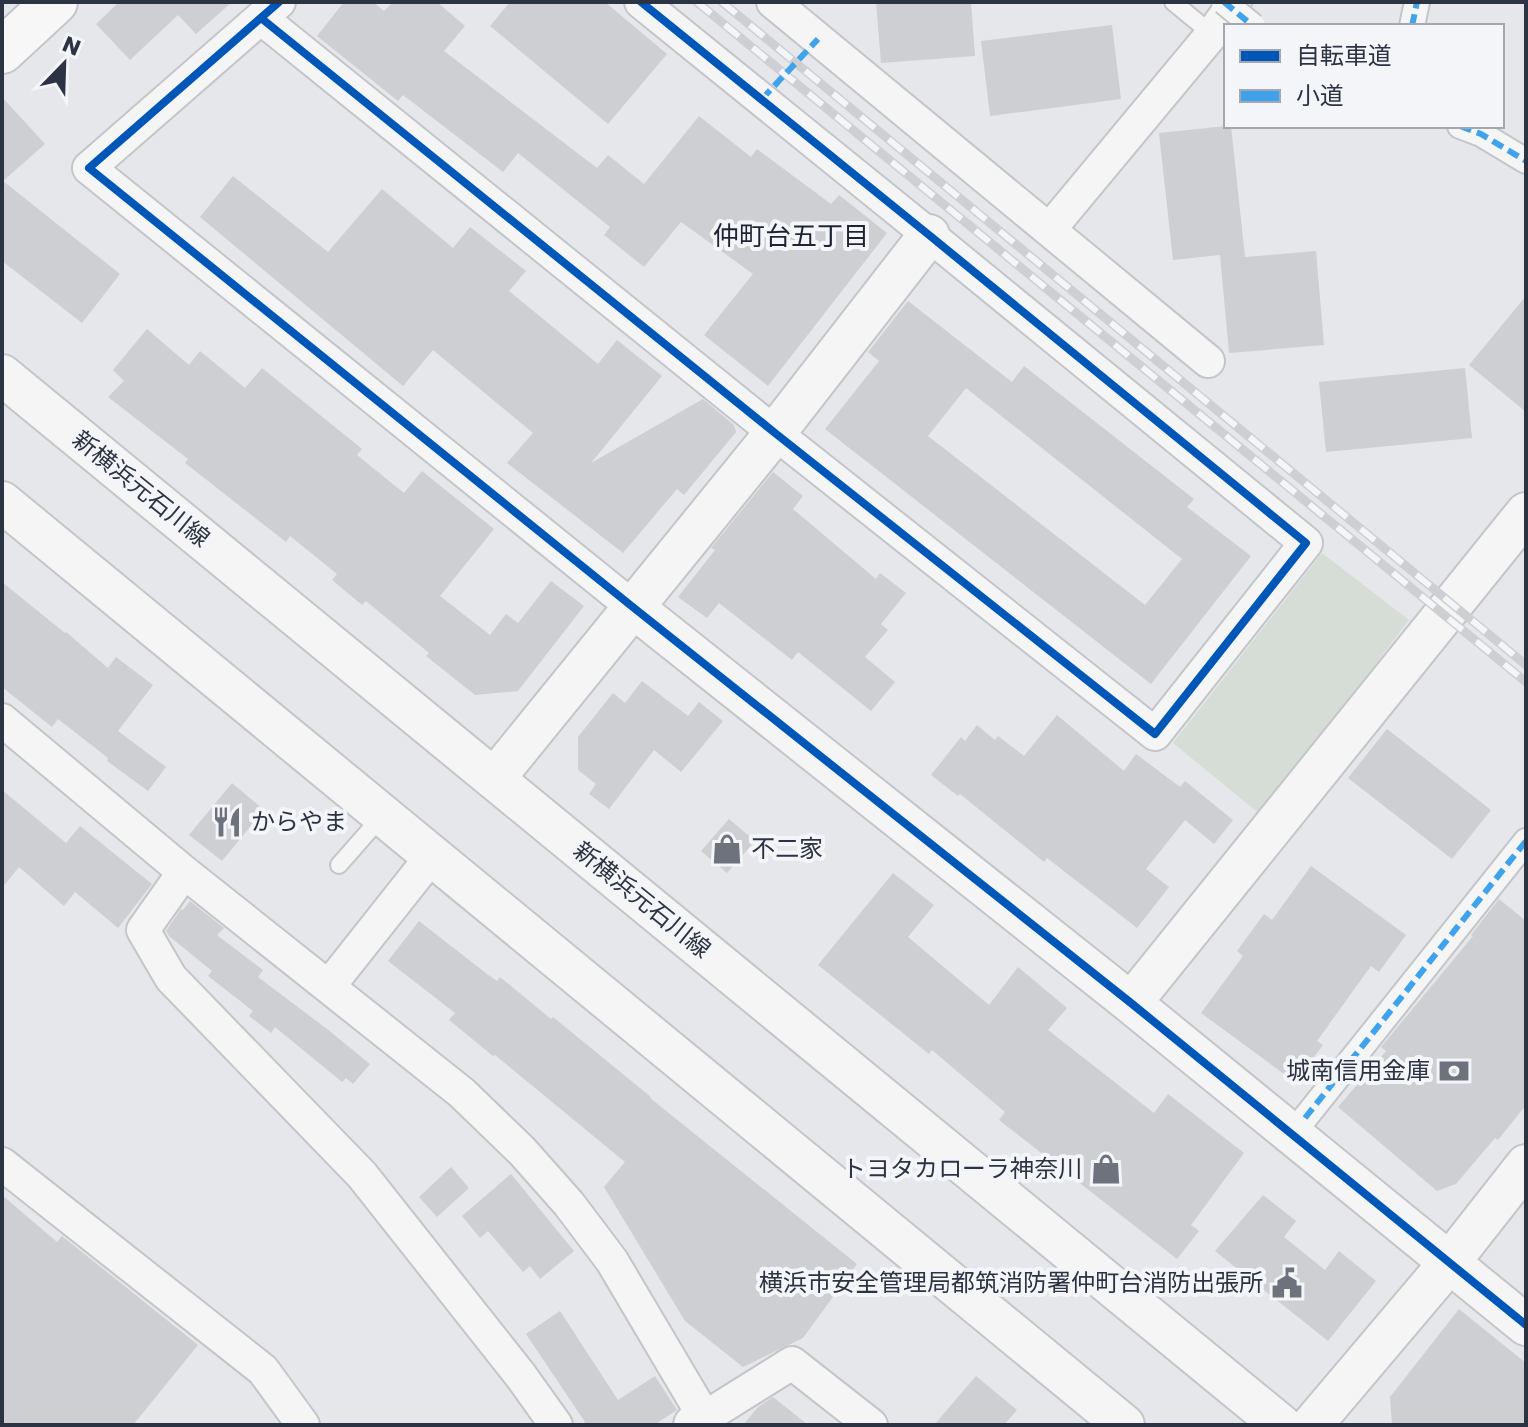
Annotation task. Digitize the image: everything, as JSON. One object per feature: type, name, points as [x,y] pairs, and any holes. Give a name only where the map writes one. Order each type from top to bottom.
[{"type":"main road","points":[[2,51],[55,2]]},
{"type":"street","points":[[641,2],[1306,543],[1155,734],[775,433],[270,10],[89,168],[634,608],[1131,1003],[1526,1325]]},
{"type":"street","points":[[773,2],[1208,361]]},
{"type":"street","points":[[1224,2],[1251,24]]},
{"type":"street","points":[[1049,230],[1212,34],[1235,2]]},
{"type":"street","points":[[1412,24],[1417,2]]},
{"type":"street","points":[[1465,128],[1526,161]]},
{"type":"street","points":[[494,779],[775,433],[929,235]]},
{"type":"street","name":"新横浜元石川線","points":[[2,375],[1281,1425]]},
{"type":"street","points":[[2,502],[1124,1425]]},
{"type":"street","points":[[1131,1003],[1526,513]]},
{"type":"street","points":[[2,720],[184,872],[462,1093],[522,1151],[569,1204],[612,1261],[702,1423],[792,1363],[871,1425]]},
{"type":"street","points":[[1305,1118],[1526,841]]},
{"type":"street","points":[[329,986],[432,856]]},
{"type":"street","points":[[184,872],[143,930],[171,978],[362,1175],[556,1425]]},
{"type":"street","points":[[2,1164],[263,1370],[303,1425]]},
{"type":"street","points":[[1312,1425],[1449,1263],[1526,1165]]},
{"type":"lane","points":[[1173,2],[1212,34]]},
{"type":"lane","points":[[339,865],[383,815]]},
{"type":"shaded area","points":[[1322,553],[1409,620],[1261,815],[1173,743]]},
{"type":"building","points":[[119,2],[232,2],[196,34],[178,15],[130,60],[96,24]]},
{"type":"building","points":[[344,2],[373,2],[384,11],[393,2],[437,2],[465,26],[444,51],[597,168],[608,155],[644,184],[699,116],[751,157],[757,149],[831,204],[839,195],[887,233],[768,386],[704,335],[753,274],[681,222],[644,267],[604,235],[610,227],[518,153],[503,172],[403,95],[398,101],[317,36]]},
{"type":"building","points":[[510,2],[605,2],[667,54],[608,124],[490,26]]},
{"type":"building","points":[[876,2],[971,2],[975,56],[881,63]]},
{"type":"building","points":[[1112,25],[1121,99],[990,116],[981,41]]},
{"type":"building","points":[[2,97],[45,144],[3,181],[120,274],[82,323],[2,261]]},
{"type":"building","points":[[1231,128],[1245,257],[1316,251],[1324,345],[1229,353],[1220,255],[1173,260],[1159,133]]},
{"type":"building","points":[[233,176],[328,252],[382,189],[453,248],[470,227],[526,271],[509,291],[598,364],[617,340],[662,376],[591,463],[703,399],[734,425],[736,432],[684,495],[677,489],[623,553],[507,463],[533,433],[433,350],[403,386],[200,217]]},
{"type":"building","points":[[1526,296],[1526,412],[1469,365]]},
{"type":"building","points":[[908,301],[1012,382],[1024,366],[1194,499],[1187,507],[1251,556],[1151,684],[825,429],[879,361],[868,352]],"holes":[[[966,388],[1182,559],[1145,605],[928,436]]]},
{"type":"building","points":[[147,329],[189,365],[200,351],[245,388],[262,368],[362,449],[357,455],[404,493],[422,471],[494,529],[440,596],[490,635],[506,614],[518,623],[551,581],[584,606],[518,691],[475,695],[426,656],[429,653],[366,601],[362,605],[332,580],[337,574],[290,536],[286,542],[185,463],[188,459],[108,397],[124,381],[113,370]]},
{"type":"building","points":[[1465,368],[1472,438],[1326,452],[1319,382]]},
{"type":"building","points":[[773,472],[803,496],[793,509],[876,579],[880,573],[906,593],[881,624],[888,630],[865,657],[895,682],[871,711],[798,652],[792,660],[719,603],[707,618],[678,597],[715,550],[711,548]]},
{"type":"building","points":[[2,582],[108,668],[116,657],[153,685],[118,731],[166,767],[148,791],[58,719],[52,727],[2,687]]},
{"type":"building","points":[[642,681],[688,716],[699,702],[723,721],[681,772],[654,750],[609,809],[589,794],[596,784],[578,770],[578,737],[613,693],[625,703]]},
{"type":"building","points":[[1057,715],[1124,771],[1136,754],[1180,787],[1185,781],[1233,820],[1214,844],[1185,820],[1146,869],[1169,887],[1137,928],[1047,858],[1044,862],[960,794],[958,796],[931,775],[961,737],[965,741],[977,725],[995,740],[998,736],[1024,756]]},
{"type":"building","points":[[1387,729],[1491,810],[1452,859],[1348,778]]},
{"type":"building","name":"からやま","points":[[232,783],[264,810],[222,861],[189,835]]},
{"type":"building","points":[[2,790],[66,843],[80,826],[152,884],[118,928],[75,892],[64,906],[19,867],[2,888]]},
{"type":"building","points":[[729,819],[755,841],[727,873],[701,851]]},
{"type":"building","points":[[1311,866],[1406,935],[1379,972],[1371,966],[1317,1041],[1323,1045],[1295,1082],[1201,1013],[1243,956],[1237,951],[1264,914],[1272,920]]},
{"type":"building","points":[[893,873],[934,905],[908,937],[989,1005],[1018,967],[1067,1008],[1048,1030],[1154,1113],[1168,1094],[1244,1153],[1191,1225],[1199,1231],[1177,1259],[999,1120],[1005,1112],[932,1050],[929,1054],[818,965]]},
{"type":"building","points":[[1499,899],[1526,921],[1526,1105],[1456,1184],[1437,1191],[1338,1107],[1386,1051],[1381,1047],[1473,936]]},
{"type":"building","points":[[190,901],[224,928],[217,935],[263,970],[258,977],[370,1064],[353,1084],[346,1078],[342,1082],[275,1027],[271,1033],[249,1016],[253,1011],[208,976],[212,971],[169,936],[166,931]]},
{"type":"building","points":[[419,921],[487,974],[497,981],[500,977],[551,1019],[553,1017],[857,1264],[803,1338],[743,1367],[685,1321],[604,1187],[625,1162],[449,1020],[455,1013],[388,961]]},
{"type":"building","points":[[451,1167],[469,1188],[437,1217],[419,1197]]},
{"type":"building","points":[[511,1174],[574,1251],[540,1279],[530,1266],[523,1272],[488,1231],[480,1238],[462,1216]]},
{"type":"building","points":[[2,1195],[57,1242],[62,1236],[198,1345],[133,1425],[2,1425]]},
{"type":"building","points":[[1263,1195],[1296,1221],[1284,1237],[1325,1270],[1339,1251],[1376,1281],[1328,1341],[1215,1251]]},
{"type":"building","points":[[1459,1309],[1526,1363],[1526,1425],[1392,1425],[1390,1397]]},
{"type":"building","points":[[560,1311],[618,1400],[655,1376],[677,1410],[654,1425],[581,1425],[585,1422],[526,1334]]},
{"type":"building","points":[[976,1376],[1017,1410],[1004,1425],[934,1425]]},
{"type":"building","points":[[773,1397],[808,1425],[743,1425],[758,1407]]},
{"type":"railway","points":[[697,2],[1526,682]]},
{"type":"railway","points":[[722,2],[1526,665]]},
{"type":"marked path","points":[[1224,2],[1251,24]]},
{"type":"marked path","points":[[1412,24],[1417,2]]},
{"type":"marked path","points":[[762,99],[818,39]]},
{"type":"marked path","points":[[1465,128],[1526,161]]},
{"type":"marked path","points":[[1305,1118],[1526,841]]},
{"type":"cycle path","points":[[279,2],[89,168],[634,608],[1131,1003],[1526,1325]]},
{"type":"cycle path","points":[[261,18],[775,433],[1155,734],[1306,543],[641,2]]},
{"type":"place","name":"からやま","points":[[227,822]]},
{"type":"place","name":"不二家","points":[[727,849]]},
{"type":"place","name":"城南信用金庫","points":[[1454,1071]]},
{"type":"place","name":"トヨタカローラ神奈川","points":[[1106,1169]]},
{"type":"place","name":"横浜市安全管理局都筑消防署仲町台消防出張所","points":[[1287,1283]]},
{"type":"district","name":"仲町台五丁目","points":[[791,236]]}]
